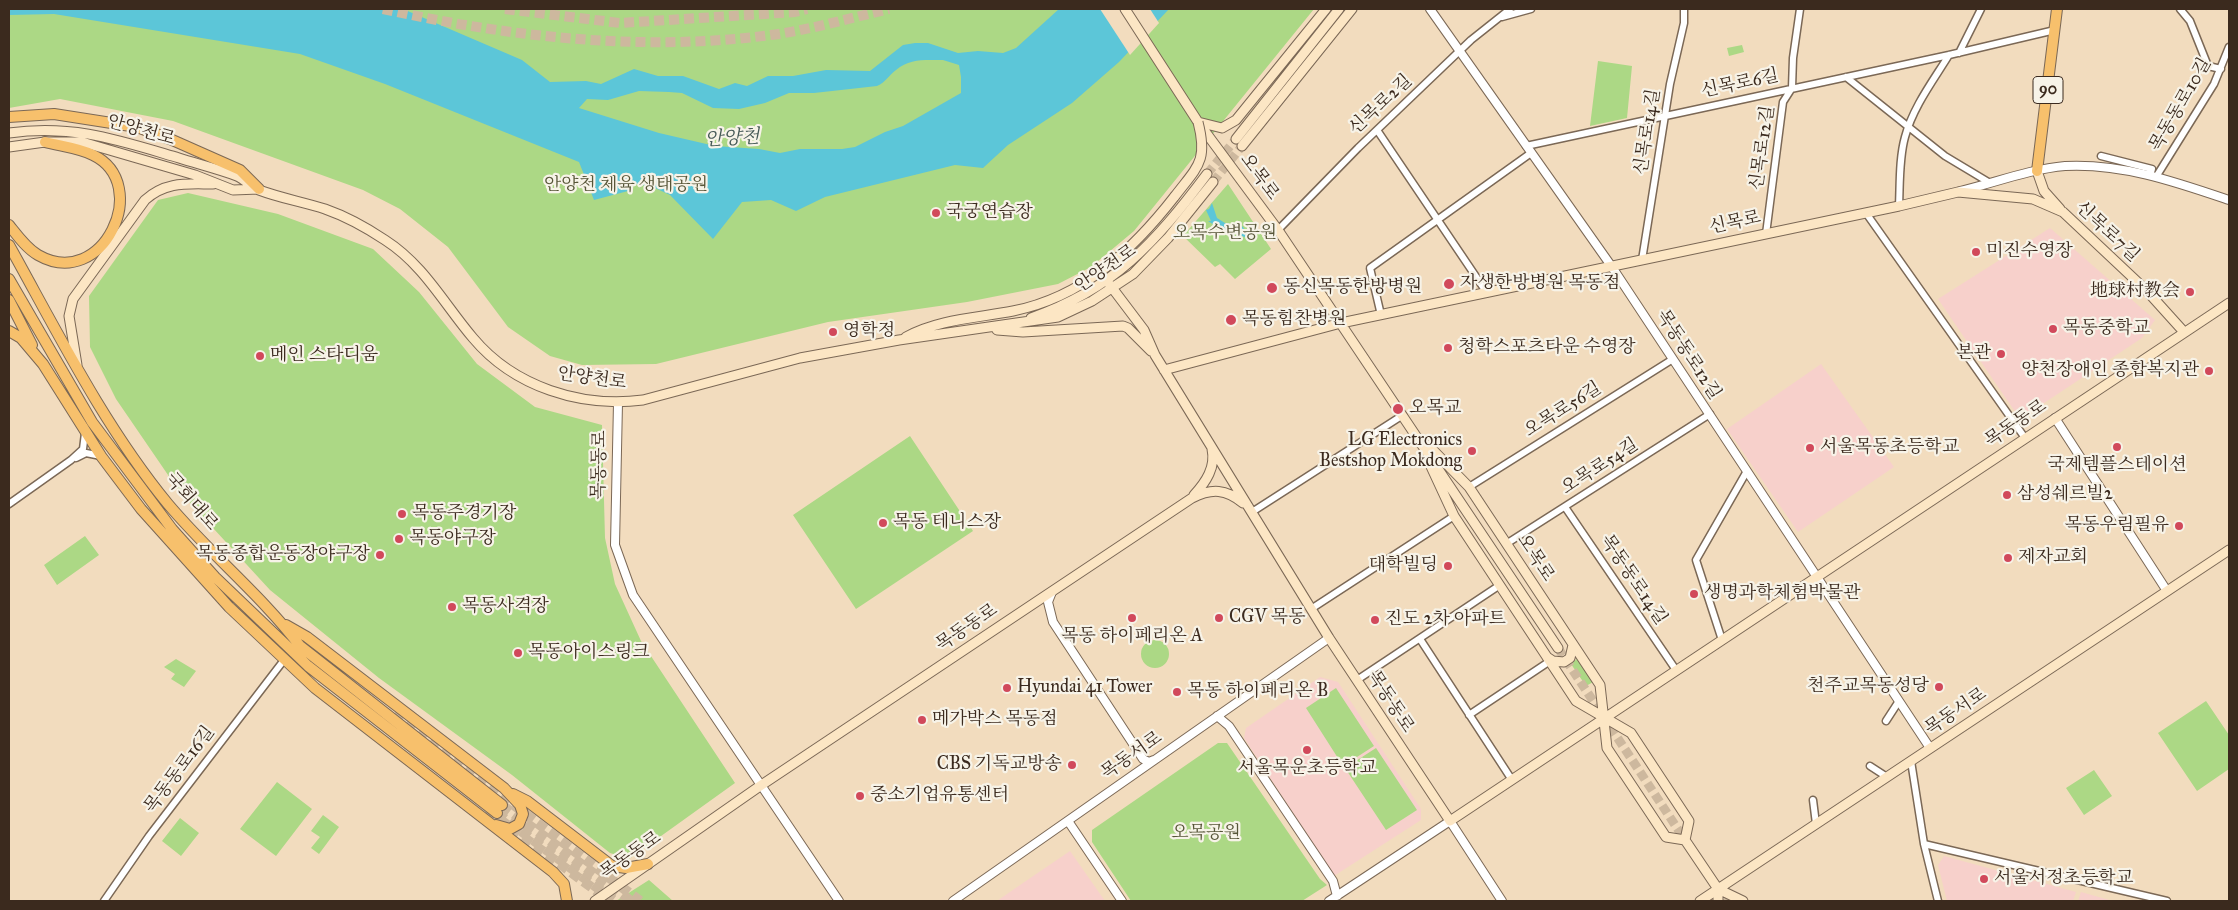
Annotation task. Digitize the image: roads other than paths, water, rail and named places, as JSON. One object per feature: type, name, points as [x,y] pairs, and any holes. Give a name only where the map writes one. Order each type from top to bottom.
[{"type":"main road","points":[[899,340],[937,324],[1016,311],[1066,293],[1088,281],[1124,255],[1153,226],[1201,161],[1203,145],[1198,122],[1125,9]]},
{"type":"main road","points":[[1198,122],[1222,128],[1228,126],[1326,9]]},
{"type":"main road","points":[[1339,9],[1239,142],[1352,9]]},
{"type":"main road","name":"90","points":[[2038,172],[2057,9]]},
{"type":"main road","points":[[9,117],[54,114],[137,127],[170,138],[240,170],[259,190]]},
{"type":"main road","name":"오목로","points":[[1198,122],[1278,230],[1558,648]]},
{"type":"main road","name":"안양천로","points":[[9,133],[47,129],[91,133],[237,176],[259,190],[327,210],[386,240],[408,258],[436,287],[473,338],[496,361],[520,377],[543,389],[572,397],[618,403],[643,400],[800,358],[899,340],[1058,317],[1084,305],[1151,257],[1210,178]]},
{"type":"main road","points":[[9,225],[36,254],[49,260],[68,262],[88,257],[103,245],[116,225],[121,205],[118,188],[110,170],[94,155],[45,142]]},
{"type":"main road","name":"안양천로","points":[[9,147],[45,142],[82,142],[195,175],[213,184],[233,190],[259,190]]},
{"type":"main road","points":[[2038,172],[2044,190],[2063,212]]},
{"type":"main road","points":[[77,367],[69,316],[73,299],[145,200],[153,193],[171,185],[213,184]]},
{"type":"main road","name":"신목로","points":[[1164,370],[1341,323],[1487,294],[1958,192]]},
{"type":"main road","name":"신목로7길","points":[[1958,192],[2033,199],[2063,212],[2147,291],[2184,332]]},
{"type":"main road","name":"국회대로","points":[[9,246],[113,427],[168,504],[283,623],[300,646],[500,809],[308,666],[215,577],[172,529],[92,422],[9,279]]},
{"type":"main road","name":"목동동로","points":[[1110,285],[1144,330],[1164,370],[1329,638],[1450,821],[2229,303]]},
{"type":"main road","points":[[9,300],[41,361],[101,456],[166,539],[229,607],[316,688],[553,872],[564,884],[567,901]]},
{"type":"main road","name":"목동동로","points":[[978,329],[1023,332],[1123,326],[1128,328],[1155,355]]},
{"type":"main road","points":[[9,331],[21,338],[41,361]]},
{"type":"main road","name":"오목로","points":[[1413,431],[1454,516],[1576,701],[1604,718],[1631,733],[1690,821],[1686,840],[1666,837],[1607,748],[1604,718],[1600,685],[1469,487],[1413,431]]},
{"type":"main road","name":"목동동로","points":[[1192,498],[1210,474],[1213,461],[1211,446]]},
{"type":"main road","name":"목동동로","points":[[594,901],[760,786],[1192,498],[1212,491],[1224,491],[1243,503],[1258,523]]},
{"type":"main road","name":"목동서로","points":[[1700,901],[2229,550]]},
{"type":"main road","points":[[283,623],[308,637],[504,788],[527,801],[612,866],[626,868],[648,864]]},
{"type":"main road","points":[[1549,659],[1564,662],[1570,658],[1573,645]]},
{"type":"main road","points":[[486,820],[502,828],[510,829],[522,819],[523,814],[520,805],[504,788]]},
{"type":"main road","points":[[1686,840],[1718,889],[1742,901]]},
{"type":"main road","points":[[1718,889],[1718,901]]},
{"type":"street","name":"목동동로12길","points":[[1430,9],[1612,267],[1930,748]]},
{"type":"street","name":"신목로2길","points":[[1278,230],[1377,130],[1460,51],[1510,9]]},
{"type":"street","points":[[1498,18],[1531,9]]},
{"type":"street","name":"신목로14길","points":[[1642,260],[1666,115],[1684,23],[1684,9]]},
{"type":"street","name":"신목로12길","points":[[1766,234],[1783,102],[1792,88],[1793,58],[1800,9]]},
{"type":"street","points":[[1959,52],[1981,9]]},
{"type":"street","points":[[2180,9],[2190,21],[2208,66],[2221,69]]},
{"type":"street","name":"신목로6길","points":[[1529,149],[1666,115],[1949,55],[2055,30]]},
{"type":"street","name":"목동동로10길","points":[[2153,176],[2221,69],[2229,47]]},
{"type":"street","points":[[1899,206],[1904,139],[1914,113],[1949,55]]},
{"type":"street","points":[[1846,77],[1945,156],[1990,184]]},
{"type":"street","points":[[1377,130],[1487,294]]},
{"type":"street","points":[[1380,315],[1370,268],[1529,149]]},
{"type":"street","points":[[2101,156],[2114,156],[2152,169],[2153,176]]},
{"type":"street","name":"목동동로10길","points":[[2038,172],[2065,166],[2099,166],[2153,176],[2229,200]]},
{"type":"street","name":"신목로","points":[[1958,192],[2038,172]]},
{"type":"street","points":[[1866,213],[2025,438]]},
{"type":"street","name":"오목로56길","points":[[1469,487],[1673,359]]},
{"type":"street","name":"목동동로","points":[[618,403],[616,545],[625,577],[633,595],[760,786]]},
{"type":"street","name":"오목로54길","points":[[1506,544],[1710,414]]},
{"type":"street","points":[[1252,512],[1403,416]]},
{"type":"street","points":[[2055,418],[2167,591]]},
{"type":"street","points":[[9,504],[71,460],[83,449],[84,431]]},
{"type":"street","points":[[71,460],[86,454],[101,456]]},
{"type":"street","points":[[1722,640],[1696,560],[1747,471]]},
{"type":"street","name":"목동동로14길","points":[[1565,507],[1676,670]]},
{"type":"street","points":[[1312,609],[1454,516]]},
{"type":"street","points":[[1357,680],[1500,585]]},
{"type":"street","points":[[1052,592],[1048,602],[1053,622],[1143,759],[1150,762],[1156,759]]},
{"type":"street","name":"목동서로","points":[[953,901],[1329,638]]},
{"type":"street","points":[[1420,639],[1512,780]]},
{"type":"street","points":[[1469,715],[1549,659]]},
{"type":"street","name":"목동동로16길","points":[[104,901],[149,836],[284,660]]},
{"type":"street","points":[[1886,721],[1899,701]]},
{"type":"street","points":[[1217,716],[1229,726],[1333,881],[1337,896]]},
{"type":"street","points":[[1911,761],[1924,844],[1938,901]]},
{"type":"street","points":[[1870,766],[1887,777]]},
{"type":"street","points":[[760,786],[839,901]]},
{"type":"street","points":[[1813,800],[1816,824]]},
{"type":"street","points":[[1068,821],[1122,901]]},
{"type":"street","points":[[1450,821],[1502,901]]},
{"type":"street","name":"목동동로","points":[[1329,901],[1450,821]]},
{"type":"street","points":[[1924,844],[2167,901]]},
{"type":"water","points":[[9,9],[403,9],[522,60],[550,82],[586,81],[601,84],[634,69],[658,76],[683,76],[719,89],[735,83],[747,86],[768,76],[793,76],[826,70],[870,71],[903,45],[915,43],[928,43],[958,53],[978,51],[1003,53],[1016,48],[1059,9],[1169,9],[1119,62],[1072,103],[1008,145],[983,168],[955,165],[825,197],[796,211],[771,200],[742,202],[713,239],[670,195],[653,187],[630,183],[628,191],[594,200],[579,162],[385,84],[300,54],[54,14],[9,15]],"holes":[[[924,60],[943,60],[959,65],[961,93],[903,126],[885,132],[855,147],[842,149],[800,149],[780,153],[759,149],[715,146],[659,133],[579,108],[587,99],[608,100],[639,91],[682,93],[713,108],[739,109],[765,103],[789,93],[814,93],[877,86],[907,63]]]},
{"type":"water","points":[[1212,203],[1217,218],[1225,223],[1242,226],[1253,240],[1236,234],[1239,231],[1221,232],[1222,230],[1208,221],[1211,221],[1206,210],[1209,209]]},
{"type":"tunnel","points":[[383,9],[431,19],[527,34],[625,42],[722,40],[771,35],[815,27],[889,9]]},
{"type":"tunnel","points":[[505,9],[620,23],[795,12],[807,9]]},
{"type":"tunnel","points":[[1207,174],[1236,139]]},
{"type":"tunnel","points":[[1213,182],[1242,146]]},
{"type":"tunnel","points":[[1558,648],[1687,843]]},
{"type":"tunnel","points":[[394,714],[640,901]]},
{"type":"tunnel","points":[[502,805],[631,901]]},
{"type":"tunnel","points":[[487,810],[610,901]]},
{"type":"tunnel","points":[[497,813],[615,901]]},
{"type":"tunnel","points":[[1717,887],[1726,901]]},
{"type":"place","name":"국궁연습장","points":[[936,213]]},
{"type":"place","name":"미진수영장","points":[[1976,252]]},
{"type":"place","name":"자생한방병원 목동점","points":[[1449,284]]},
{"type":"place","name":"동신목동한방병원","points":[[1272,288]]},
{"type":"place","name":"地球村教会","points":[[2190,292]]},
{"type":"place","name":"목동힘찬병원","points":[[1231,320]]},
{"type":"place","name":"목동중학교","points":[[2053,329]]},
{"type":"place","name":"영학정","points":[[833,332]]},
{"type":"place","name":"청학스포츠타운 수영장","points":[[1448,348]]},
{"type":"place","name":"본관","points":[[2001,354]]},
{"type":"place","name":"메인 스타디움","points":[[260,356]]},
{"type":"place","name":"양천장애인 종합복지관","points":[[2209,371]]},
{"type":"place","name":"오목교","points":[[1398,409]]},
{"type":"place","name":"국제템플스테이션","points":[[2117,447]]},
{"type":"place","name":"서울목동초등학교","points":[[1810,448]]},
{"type":"place","name":"LG Electronics Bestshop Mokdong","points":[[1472,451]]},
{"type":"place","name":"삼성쉐르빌2","points":[[2007,495]]},
{"type":"place","name":"목동주경기장","points":[[402,514]]},
{"type":"place","name":"목동 테니스장","points":[[883,523]]},
{"type":"place","name":"목동우림필유","points":[[2179,526]]},
{"type":"place","name":"목동야구장","points":[[399,539]]},
{"type":"place","name":"목동종합운동장야구장","points":[[380,555]]},
{"type":"place","name":"제자교회","points":[[2008,558]]},
{"type":"place","name":"대학빌딩","points":[[1448,566]]},
{"type":"place","name":"생명과학체험박물관","points":[[1694,594]]},
{"type":"place","name":"목동사격장","points":[[452,607]]},
{"type":"place","name":"목동 하이페리온 A","points":[[1132,618]]},
{"type":"place","name":"CGV 목동","points":[[1219,618]]},
{"type":"place","name":"진도 2차 아파트","points":[[1375,620]]},
{"type":"place","name":"목동아이스링크","points":[[518,653]]},
{"type":"place","name":"천주교목동성당","points":[[1939,687]]},
{"type":"place","name":"Hyundai 41 Tower","points":[[1007,688]]},
{"type":"place","name":"목동 하이페리온 B","points":[[1177,692]]},
{"type":"place","name":"메가박스 목동점","points":[[922,720]]},
{"type":"place","name":"서울목운초등학교","points":[[1307,750]]},
{"type":"place","name":"CBS 기독교방송","points":[[1072,765]]},
{"type":"place","name":"중소기업유통센터","points":[[860,796]]},
{"type":"place","name":"서울서정초등학교","points":[[1984,879]]},
{"type":"water label","name":"안양천","points":[[732,139]]},
{"type":"park label","name":"안양천 체육 생태공원","points":[[626,186]]},
{"type":"park label","name":"오목수변공원","points":[[1225,234]]},
{"type":"park label","name":"오목공원","points":[[1206,834]]}]
